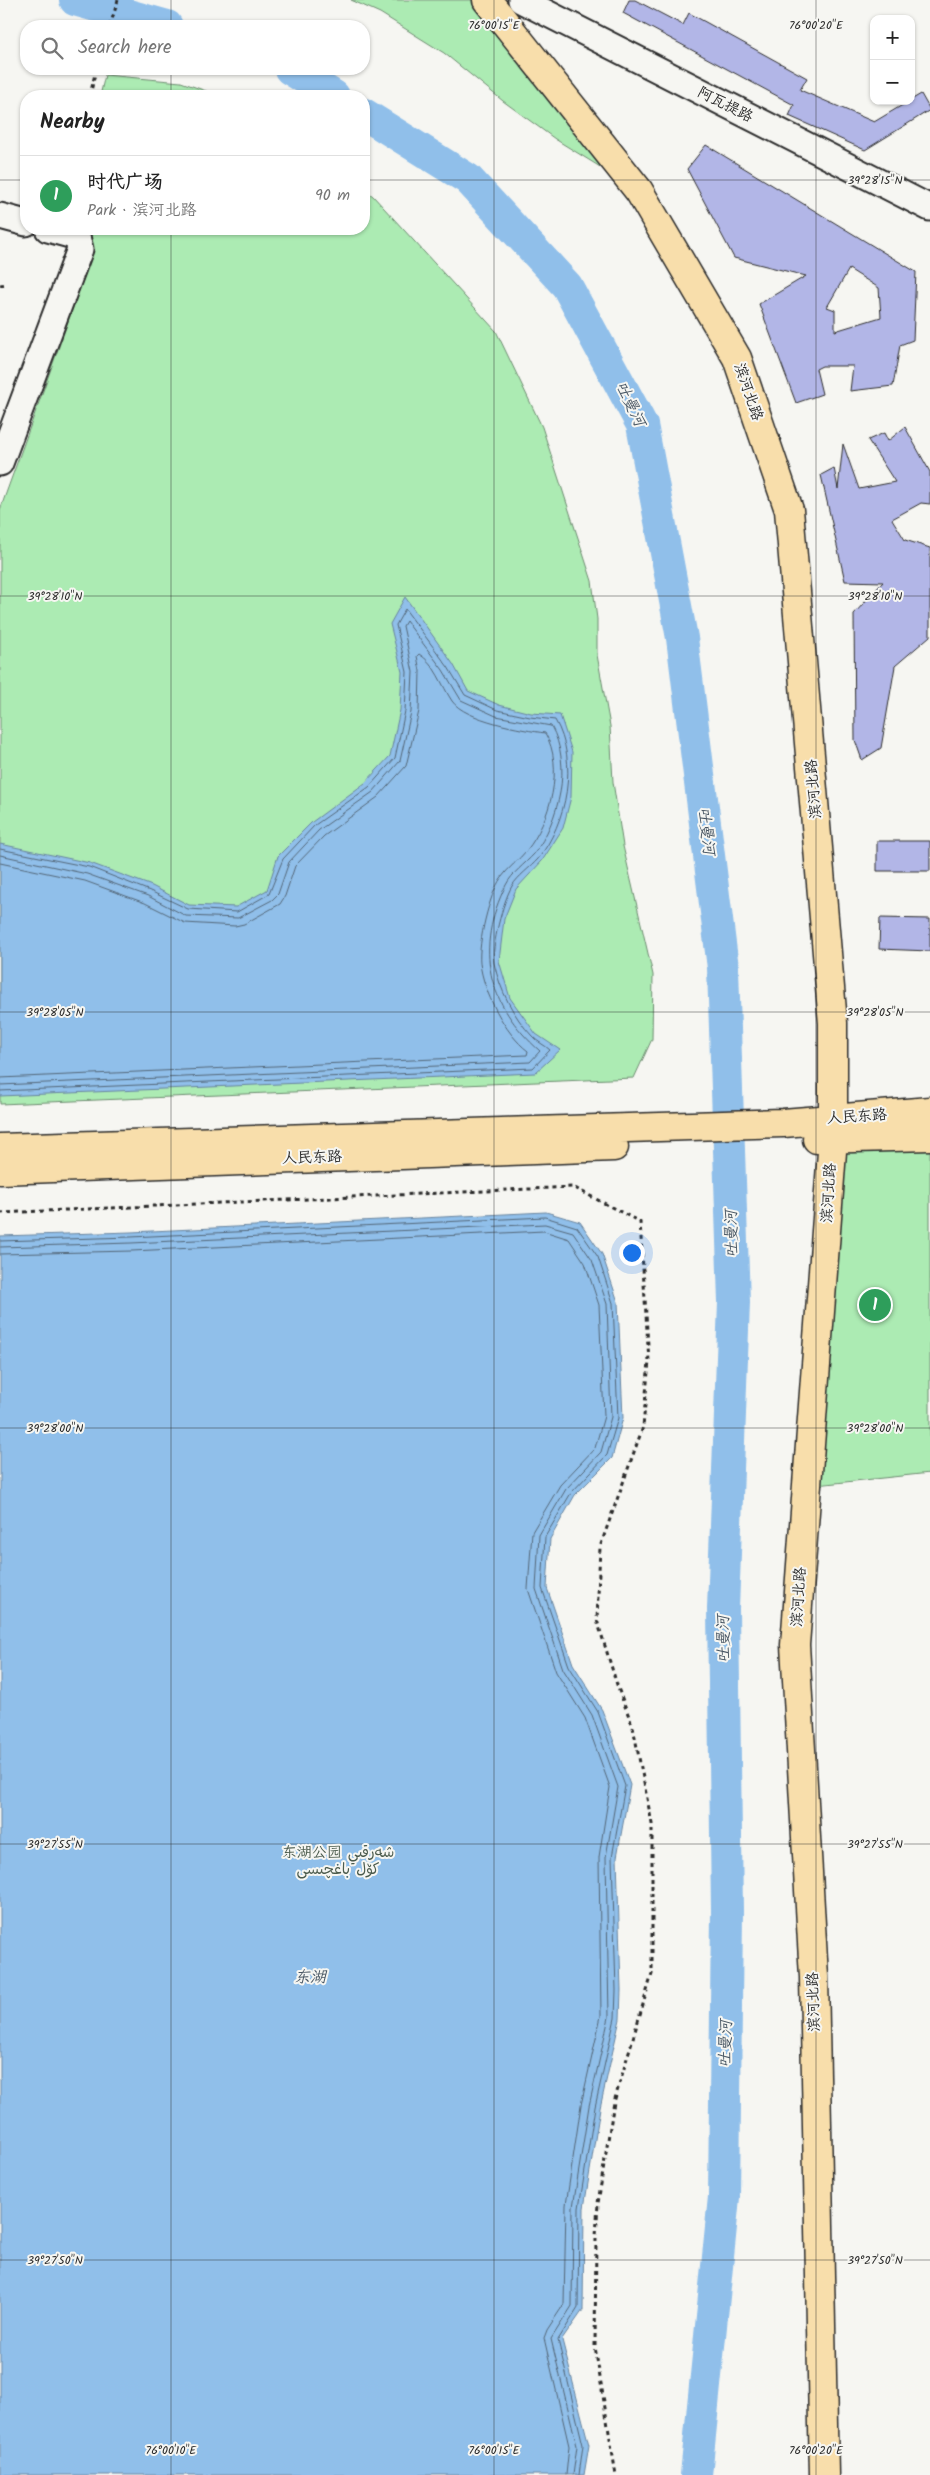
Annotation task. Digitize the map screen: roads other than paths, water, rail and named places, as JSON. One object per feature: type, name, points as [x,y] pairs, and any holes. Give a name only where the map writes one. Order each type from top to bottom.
[{"type":"main road","name":"滨河北路","points":[[488,0],[644,200],[736,358],[789,510],[833,1023],[834,1128],[795,1645],[814,1977],[824,2475]]},
{"type":"main road","name":"人民东路","points":[[0,1170],[621,1137],[834,1128],[930,1111]]},
{"type":"main road","name":"人民东路","points":[[834,1128],[930,1136]]},
{"type":"main road","name":"人民东路","points":[[0,1148],[621,1137]]},
{"type":"street","name":"阿瓦提路","points":[[521,0],[930,208]]},
{"type":"street","points":[[0,216],[20,221]]},
{"type":"street","points":[[0,463],[80,250],[77,237],[70,235]]},
{"type":"water","points":[[405,597],[453,664],[468,691],[499,705],[531,713],[560,715],[572,752],[571,797],[563,828],[542,861],[516,889],[504,919],[499,961],[510,998],[536,1034],[560,1050],[535,1073],[0,1096],[0,844],[90,863],[152,886],[189,905],[236,907],[267,890],[278,856],[312,822],[365,783],[390,756],[400,710],[402,672],[390,624]]},
{"type":"water","name":"东湖","points":[[546,1212],[580,1222],[602,1254],[618,1302],[623,1418],[612,1458],[575,1495],[550,1539],[547,1588],[573,1664],[602,1710],[630,1785],[617,1857],[621,1990],[620,2019],[600,2108],[584,2208],[583,2310],[562,2340],[589,2445],[584,2475],[0,2475],[0,1236],[131,1232]]},
{"type":"waterway","name":"吐曼河","points":[[75,0],[146,20]]},
{"type":"waterway","name":"吐曼河","points":[[300,75],[324,90]]},
{"type":"waterway","name":"吐曼河","points":[[370,118],[468,179],[567,286],[642,425],[682,638],[723,968],[734,1302],[723,1609],[727,1911],[724,2197],[696,2475]]},
{"type":"place","name":"时代广场","points":[[875,1305]]},
{"type":"park label","name":"东湖公园 شەرقىي كۆل باغچىسى","points":[[338,1862]]}]
